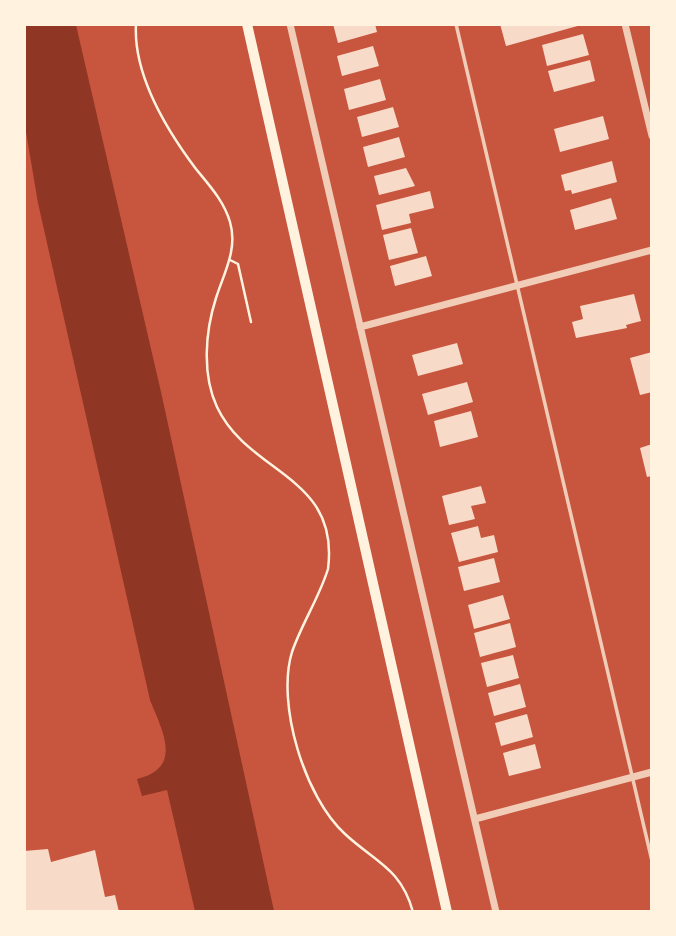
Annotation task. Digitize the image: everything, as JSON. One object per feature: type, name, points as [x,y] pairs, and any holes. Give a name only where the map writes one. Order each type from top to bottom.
[{"type":"main road","points":[[247,24],[447,912]]},
{"type":"street","points":[[290,24],[496,912]]},
{"type":"street","points":[[625,24],[652,136]]},
{"type":"street","points":[[360,327],[652,250]]},
{"type":"street","points":[[475,819],[652,772]]},
{"type":"lane","points":[[456,24],[652,861]]},
{"type":"path","points":[[136,24],[138,57],[162,116],[179,145],[215,193],[230,220],[233,247],[215,300],[208,337],[207,362],[217,407],[241,441],[314,500],[323,523],[330,555],[322,587],[292,652],[287,676],[295,734],[305,771],[331,821],[391,869],[403,883],[413,912]]},
{"type":"path","points":[[230,260],[238,264],[251,322]]},
{"type":"shaded area","points":[[24,25],[76,25],[161,392],[274,911],[195,911],[167,790],[142,796],[137,779],[152,774],[161,766],[166,747],[150,700],[38,203],[25,126]]},
{"type":"building","points":[[333,24],[375,24],[377,32],[338,43]]},
{"type":"building","points":[[500,24],[580,24],[581,25],[506,46]]},
{"type":"building","points":[[583,34],[589,55],[547,66],[542,45]]},
{"type":"building","points":[[373,46],[379,66],[342,76],[337,56]]},
{"type":"building","points":[[590,60],[595,81],[554,92],[548,71]]},
{"type":"building","points":[[380,79],[386,100],[349,110],[344,89]]},
{"type":"building","points":[[393,107],[399,127],[362,137],[357,117]]},
{"type":"building","points":[[603,116],[609,139],[560,152],[554,129]]},
{"type":"building","points":[[399,137],[405,157],[368,167],[363,147]]},
{"type":"building","points":[[612,161],[617,182],[572,194],[571,190],[565,191],[561,175]]},
{"type":"building","points":[[406,168],[415,186],[379,195],[374,176]]},
{"type":"building","points":[[430,191],[434,208],[409,214],[411,223],[382,230],[376,205]]},
{"type":"building","points":[[611,198],[617,219],[575,230],[570,210]]},
{"type":"building","points":[[411,228],[418,253],[389,260],[383,235]]},
{"type":"building","points":[[426,256],[432,276],[395,286],[390,266]]},
{"type":"building","points":[[634,294],[641,321],[626,325],[627,328],[576,338],[572,322],[583,319],[580,306]]},
{"type":"building","points":[[457,343],[463,364],[418,376],[412,355]]},
{"type":"building","points":[[652,352],[652,392],[640,395],[630,358]]},
{"type":"building","points":[[467,382],[473,402],[428,415],[422,394]]},
{"type":"building","points":[[471,411],[478,437],[440,447],[434,421]]},
{"type":"building","points":[[652,444],[652,476],[647,477],[640,448]]},
{"type":"building","points":[[481,486],[486,503],[471,506],[475,519],[449,525],[442,496]]},
{"type":"building","points":[[478,526],[481,538],[494,535],[498,552],[459,562],[451,533]]},
{"type":"building","points":[[494,558],[500,582],[464,591],[458,567]]},
{"type":"building","points":[[503,595],[510,619],[474,629],[468,605]]},
{"type":"building","points":[[510,623],[516,647],[480,657],[474,633]]},
{"type":"building","points":[[513,655],[519,678],[487,687],[481,663]]},
{"type":"building","points":[[520,684],[526,707],[494,716],[488,693]]},
{"type":"building","points":[[527,714],[533,737],[501,746],[495,723]]},
{"type":"building","points":[[535,744],[541,768],[509,776],[503,753]]},
{"type":"building","points":[[48,849],[51,862],[95,850],[105,897],[115,895],[119,912],[24,910],[24,851]]}]
